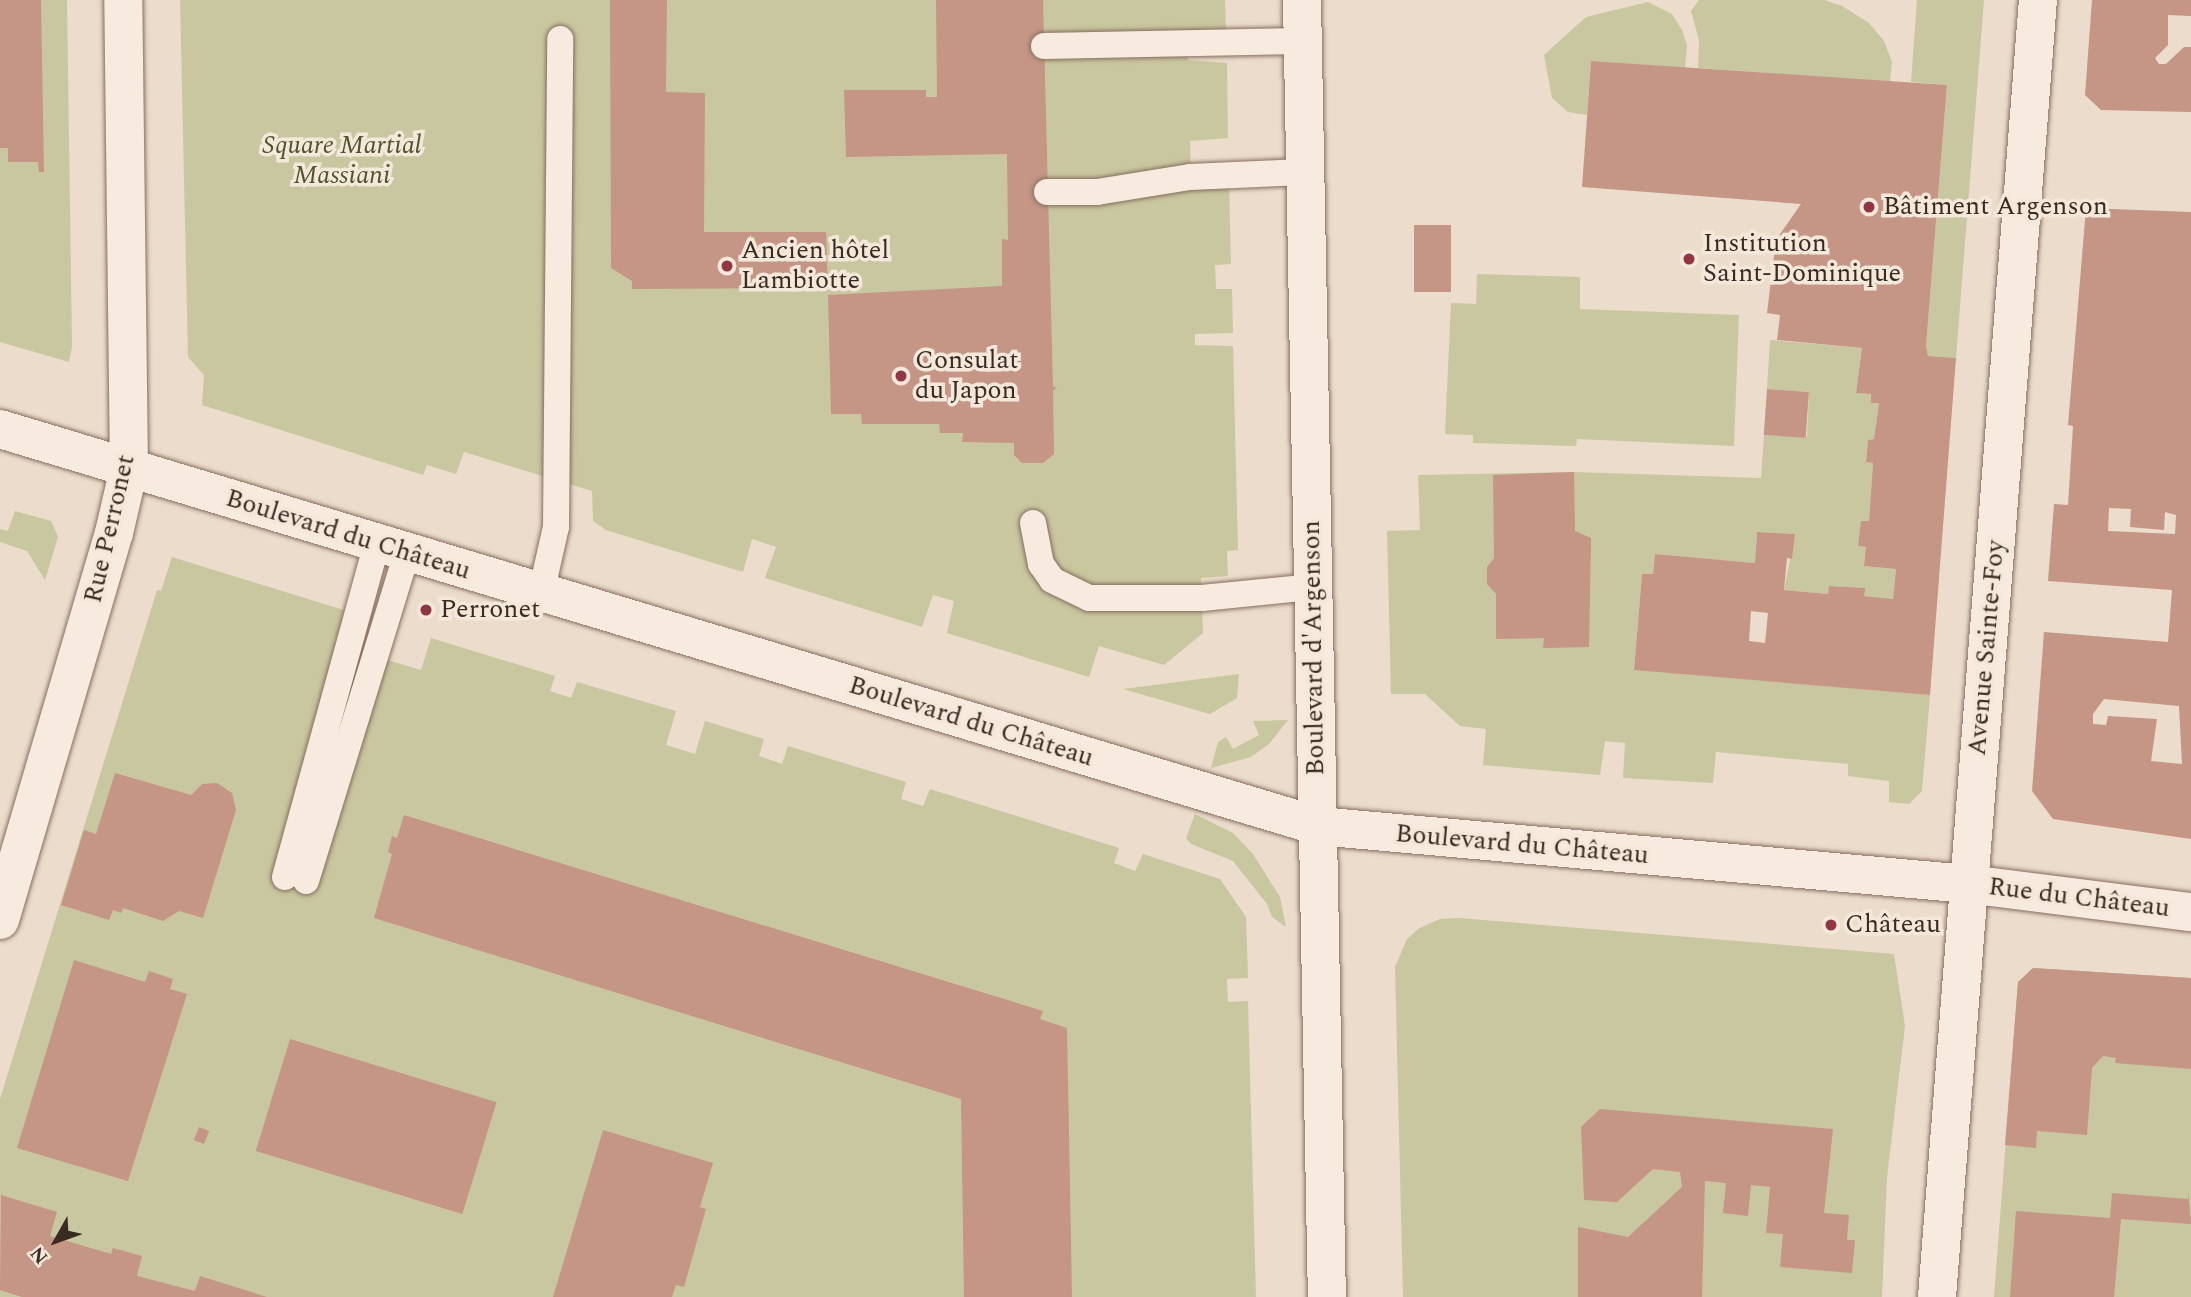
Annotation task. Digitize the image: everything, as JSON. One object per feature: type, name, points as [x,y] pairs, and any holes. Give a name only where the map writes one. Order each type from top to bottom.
[{"type":"street","name":"Rue Perronet","points":[[0,920],[114,533],[129,468],[124,0]]},
{"type":"street","name":"Boulevard d'Argenson","points":[[1302,0],[1299,40],[1327,1297]]},
{"type":"street","name":"Avenue Sainte-Foy","points":[[1937,1297],[2038,0]]},
{"type":"street","name":"Boulevard du Château","points":[[0,429],[1318,826],[1968,884]]},
{"type":"street","name":"Rue du Château","points":[[1968,884],[2191,912]]},
{"type":"lane","points":[[541,593],[556,527],[560,39]]},
{"type":"lane","points":[[1044,46],[1299,40]]},
{"type":"lane","points":[[1047,192],[1097,192],[1190,177],[1303,172]]},
{"type":"lane","points":[[1033,523],[1041,564],[1052,580],[1089,598],[1202,598],[1313,587]]},
{"type":"lane","points":[[296,879],[392,548]]},
{"type":"green space","points":[[0,0],[67,0],[72,347],[69,362],[0,342]]},
{"type":"green space","name":"Square Martial Massiani","points":[[180,0],[1225,0],[1226,35],[1186,35],[1188,60],[1227,63],[1228,138],[1190,141],[1191,185],[1229,184],[1231,264],[1215,265],[1216,289],[1232,289],[1233,333],[1195,334],[1195,345],[1233,346],[1238,550],[1227,551],[1228,576],[1201,578],[1203,633],[1164,665],[1099,646],[1089,677],[947,633],[954,601],[933,595],[922,627],[765,578],[776,547],[752,539],[743,572],[606,530],[593,521],[592,491],[464,452],[456,474],[427,465],[423,475],[202,405],[204,375],[188,357]]},
{"type":"green space","points":[[1699,0],[1824,0],[1842,6],[1869,23],[1884,41],[1892,62],[1890,82],[1698,68],[1699,40],[1691,11]]},
{"type":"green space","points":[[1917,0],[1984,0],[1956,358],[1928,356],[1926,346],[1947,85],[1911,82]]},
{"type":"green space","points":[[1648,2],[1672,14],[1682,30],[1687,45],[1685,68],[1591,61],[1587,115],[1568,112],[1552,98],[1544,55],[1586,17]]},
{"type":"green space","points":[[1477,274],[1580,277],[1580,309],[1739,315],[1734,446],[1577,439],[1576,446],[1473,443],[1473,435],[1445,434],[1451,303],[1476,304]]},
{"type":"green space","points":[[1770,340],[1862,348],[1856,393],[1871,394],[1871,402],[1879,403],[1874,439],[1868,440],[1866,461],[1873,463],[1869,521],[1858,546],[1866,547],[1864,566],[1896,569],[1893,599],[1864,596],[1864,588],[1829,586],[1828,594],[1784,590],[1795,534],[1757,532],[1755,563],[1655,554],[1653,574],[1642,574],[1634,669],[1930,695],[1922,791],[1909,804],[1889,802],[1889,781],[1848,776],[1848,764],[1716,752],[1713,783],[1623,778],[1625,743],[1605,741],[1600,775],[1483,765],[1486,729],[1460,726],[1425,694],[1391,694],[1387,531],[1420,530],[1418,475],[1574,472],[1761,478],[1764,435],[1807,437],[1809,392],[1767,389]]},
{"type":"green space","points":[[15,511],[51,521],[58,537],[45,580],[27,551],[0,542],[0,529],[8,531]]},
{"type":"green space","points":[[172,557],[347,611],[356,651],[421,670],[431,638],[555,676],[550,691],[571,698],[577,682],[676,711],[666,745],[695,754],[705,721],[764,739],[759,756],[782,764],[788,746],[906,782],[901,799],[923,806],[930,789],[1119,848],[1114,863],[1135,871],[1143,854],[1220,879],[1246,917],[1248,978],[1227,979],[1228,1002],[1248,1001],[1256,1297],[0,1297],[0,1099],[157,590],[161,591]]},
{"type":"green space","points":[[1239,674],[1237,698],[1210,714],[1123,689]]},
{"type":"green space","points":[[1288,720],[1269,744],[1251,757],[1211,768],[1218,742],[1226,737],[1233,749],[1259,735],[1253,721]]},
{"type":"green space","points":[[1195,814],[1233,833],[1253,854],[1280,897],[1286,927],[1272,917],[1267,904],[1233,861],[1191,844],[1186,838]]},
{"type":"green space","points":[[1459,918],[1894,954],[1905,1026],[1887,1177],[1882,1297],[1403,1297],[1395,967],[1407,939],[1418,929],[1440,919]]},
{"type":"green space","points":[[2033,968],[2191,978],[2191,1297],[1994,1297],[2018,982]]},
{"type":"building","points":[[0,0],[41,0],[44,172],[39,172],[38,162],[8,162],[8,148],[0,148]]},
{"type":"building","points":[[610,0],[667,0],[666,92],[705,93],[704,232],[826,232],[828,288],[632,289],[632,281],[611,268]]},
{"type":"building","points":[[936,0],[1043,0],[1053,387],[1057,387],[1053,391],[1054,454],[1043,463],[1022,463],[1014,455],[1014,443],[962,442],[963,433],[940,433],[939,424],[862,424],[861,414],[831,414],[828,295],[1002,286],[1002,239],[1008,240],[1007,154],[846,157],[844,90],[926,90],[926,97],[937,97]]},
{"type":"building","points":[[2092,0],[2191,0],[2191,16],[2168,15],[2168,45],[2155,58],[2159,64],[2166,64],[2184,47],[2191,47],[2191,112],[2101,110],[2085,95]]},
{"type":"building","points":[[1591,61],[1947,85],[1926,346],[1928,356],[1956,358],[1930,695],[1634,670],[1642,574],[1653,574],[1655,554],[1755,563],[1757,532],[1795,534],[1792,559],[1787,558],[1784,590],[1828,594],[1829,586],[1865,588],[1864,596],[1893,599],[1896,569],[1864,566],[1866,547],[1858,546],[1861,521],[1869,521],[1873,463],[1866,462],[1868,440],[1874,439],[1879,403],[1871,403],[1871,394],[1856,393],[1862,348],[1777,340],[1780,315],[1767,313],[1776,240],[1801,204],[1582,187]],"holes":[[[1751,611],[1768,613],[1765,643],[1749,641]]]},
{"type":"building","points":[[2086,208],[2191,212],[2191,839],[2053,819],[2032,791],[2044,632],[2168,642],[2172,590],[2048,581],[2054,504],[2068,505],[2073,426],[2068,425]],"holes":[[[2109,508],[2131,509],[2130,527],[2164,530],[2165,512],[2176,515],[2175,534],[2108,531]],[[2104,699],[2179,706],[2182,764],[2151,761],[2157,719],[2108,716],[2106,725],[2093,724],[2093,714]]]},
{"type":"building","points":[[1414,225],[1451,225],[1451,292],[1414,292]]},
{"type":"building","points":[[1767,389],[1809,392],[1806,438],[1764,435]]},
{"type":"building","points":[[1574,472],[1575,531],[1591,538],[1589,647],[1543,648],[1544,638],[1496,639],[1496,594],[1487,584],[1487,567],[1494,558],[1493,475]]},
{"type":"building","points":[[115,773],[191,795],[202,784],[217,783],[232,793],[236,810],[203,918],[179,911],[163,921],[123,908],[121,913],[113,910],[109,920],[61,905],[84,830],[96,834]]},
{"type":"building","points":[[404,815],[1043,1011],[1040,1019],[1067,1028],[1072,1297],[964,1297],[961,1099],[374,918],[392,854],[388,852],[392,836],[397,838]]},
{"type":"building","points":[[74,960],[145,982],[149,971],[173,979],[170,989],[187,994],[128,1181],[17,1148]]},
{"type":"building","points":[[2033,968],[2191,978],[2191,1069],[2115,1063],[2116,1058],[2103,1056],[2092,1068],[2087,1135],[2037,1131],[2036,1148],[2005,1145],[2018,982]]},
{"type":"building","points":[[290,1039],[497,1102],[462,1214],[256,1151]]},
{"type":"building","points":[[1600,1109],[1833,1129],[1824,1213],[1849,1215],[1847,1240],[1855,1240],[1852,1273],[1780,1267],[1783,1234],[1766,1233],[1770,1187],[1751,1185],[1748,1216],[1723,1213],[1726,1183],[1705,1181],[1702,1297],[1578,1297],[1578,1227],[1628,1237],[1682,1187],[1680,1172],[1653,1169],[1617,1202],[1584,1200],[1581,1127]]},
{"type":"building","points":[[199,1127],[209,1131],[204,1144],[194,1140]]},
{"type":"building","points":[[603,1130],[713,1163],[700,1207],[706,1209],[684,1287],[676,1285],[672,1297],[553,1297]]},
{"type":"building","points":[[2188,1190],[2191,1224],[2121,1219],[2114,1297],[2010,1297],[2016,1211],[2110,1218],[2112,1193],[2188,1199]]},
{"type":"building","points":[[1,1195],[57,1212],[50,1236],[111,1254],[113,1248],[142,1256],[137,1276],[195,1291],[200,1276],[267,1297],[22,1297],[0,1290]]},
{"type":"place","name":"Bâtiment Argenson","points":[[1869,207]]},
{"type":"place","name":"Institution Saint-Dominique","points":[[1689,259]]},
{"type":"place","name":"Ancien hôtel Lambiotte","points":[[727,266]]},
{"type":"place","name":"Consulat du Japon","points":[[901,376]]},
{"type":"place","name":"Perronet","points":[[426,610]]},
{"type":"place","name":"Château","points":[[1831,925]]}]
